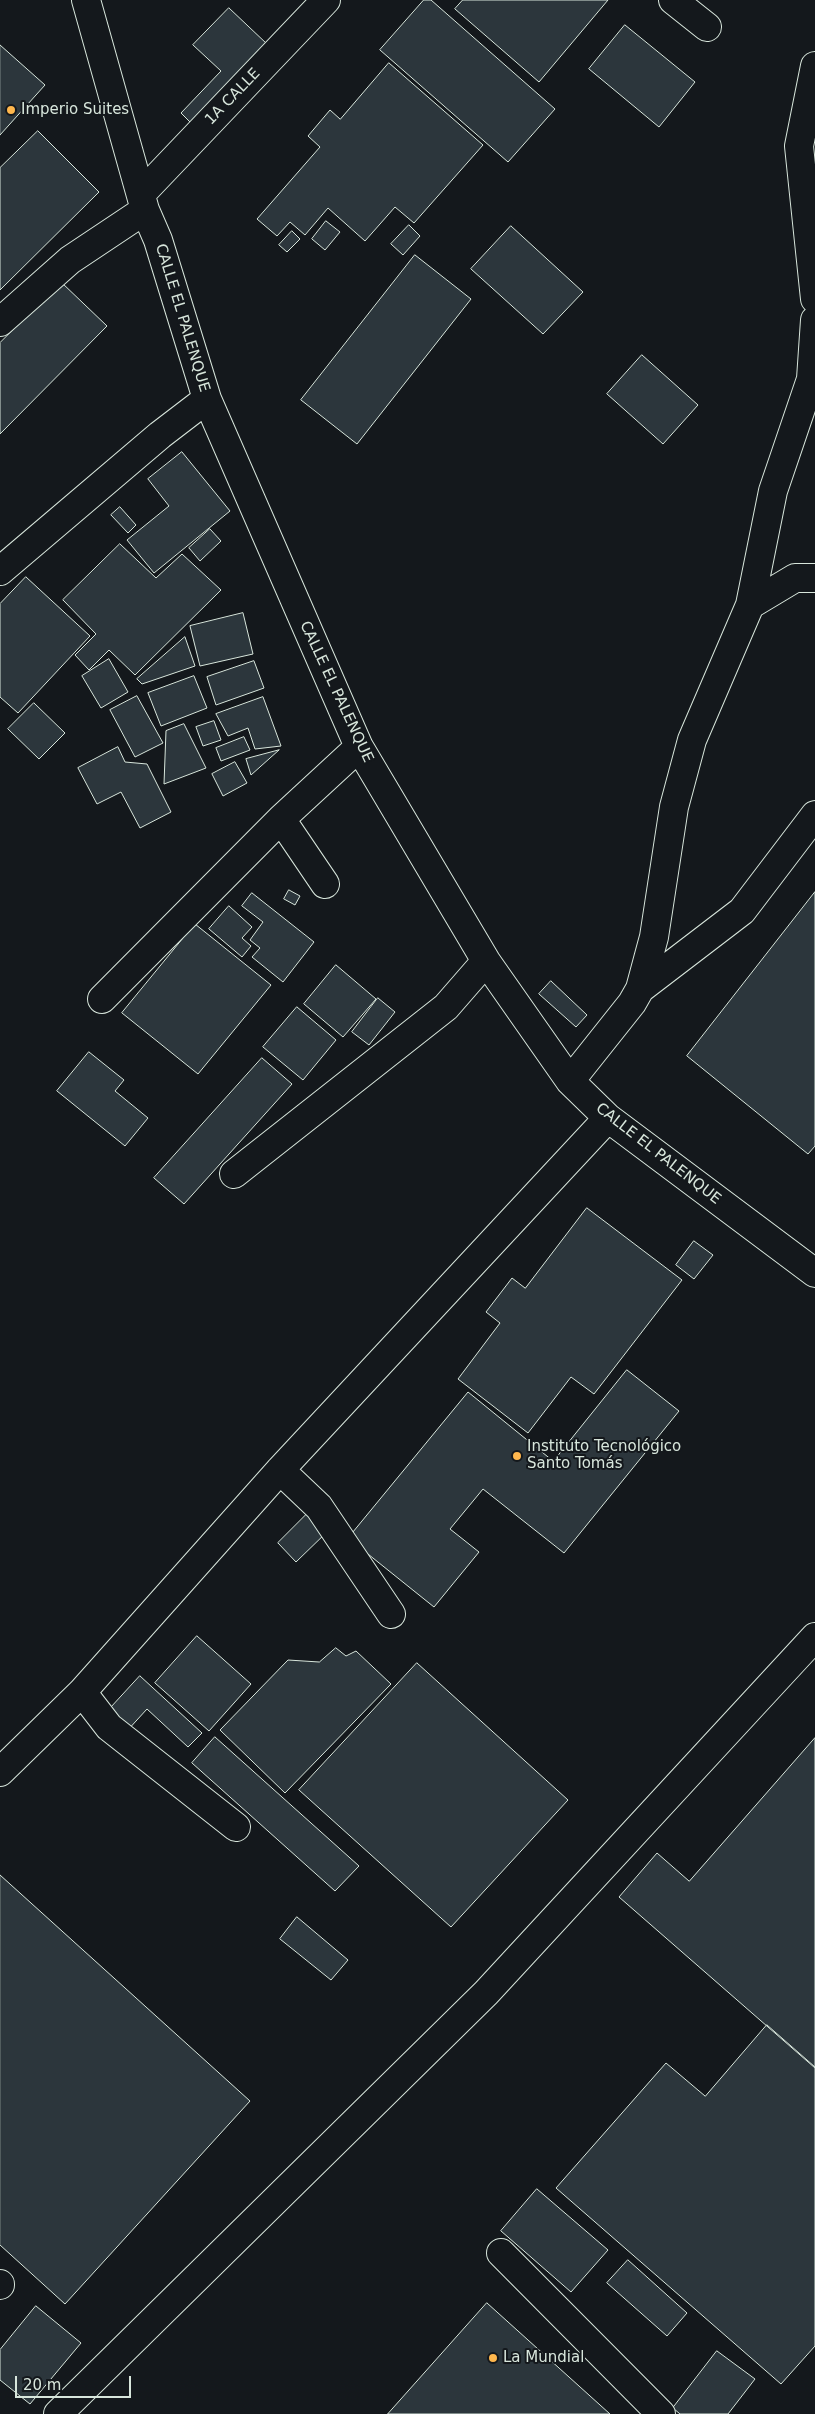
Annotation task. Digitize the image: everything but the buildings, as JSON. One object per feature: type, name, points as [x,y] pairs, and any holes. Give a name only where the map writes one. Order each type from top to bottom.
[{"type":"street","name":"CALLE EL PALENQUE","points":[[86,0],[143,202],[158,240],[207,399],[359,747],[486,961],[570,1082],[608,1118],[815,1274]]},
{"type":"street","name":"1A CALLE","points":[[0,322],[70,260],[143,202],[326,0]]},
{"type":"street","points":[[672,0],[707,27]]},
{"type":"street","points":[[815,66],[799,146],[815,299]]},
{"type":"street","points":[[570,1082],[632,1003],[640,989],[654,937],[674,807],[692,740],[750,605],[772,492],[811,379],[815,320]]},
{"type":"street","points":[[0,571],[153,441],[207,399]]},
{"type":"street","points":[[750,605],[795,578],[815,578]]},
{"type":"street","points":[[102,999],[281,819],[359,747]]},
{"type":"street","points":[[640,989],[742,911],[815,815]]},
{"type":"street","points":[[281,819],[324,884]]},
{"type":"street","points":[[234,1174],[446,1007],[486,961]]},
{"type":"street","points":[[0,1772],[82,1692],[280,1470],[608,1118]]},
{"type":"street","points":[[280,1470],[319,1507],[391,1614]]},
{"type":"street","points":[[58,2414],[486,1993],[815,1637]]},
{"type":"street","points":[[82,1692],[109,1727],[236,1827]]},
{"type":"street","points":[[502,2253],[661,2414]]},
{"type":"place","name":"Imperio Suites","points":[[11,110]]},
{"type":"place","name":"Instituto Tecnológico Santo Tomás","points":[[517,1456]]},
{"type":"place","name":"La Mundial","points":[[493,2358]]}]
